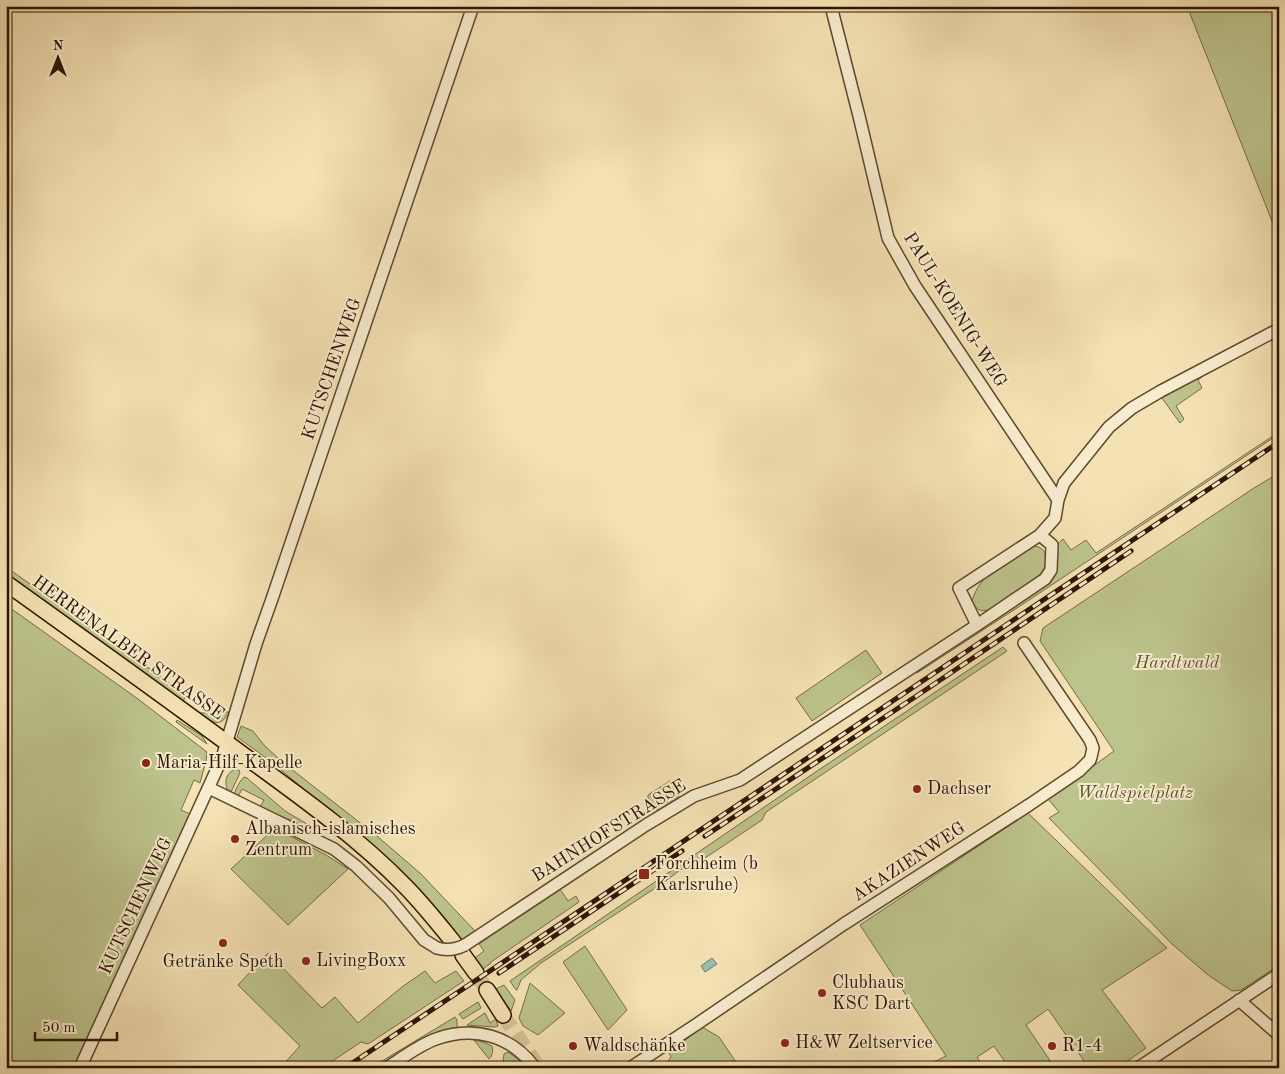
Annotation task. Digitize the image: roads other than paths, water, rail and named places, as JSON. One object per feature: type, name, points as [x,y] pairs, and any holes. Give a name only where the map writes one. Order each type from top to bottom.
[{"type":"main road","name":"HERRENALBER STRASSE","points":[[6,583],[276,778],[334,823],[405,886],[460,948],[476,973]]},
{"type":"main road","points":[[487,990],[503,1015]]},
{"type":"street","name":"KUTSCHENWEG","points":[[228,743],[256,644],[473,6]]},
{"type":"street","name":"PAUL-KOENIG-WEG","points":[[831,6],[888,238],[915,286],[1058,500]]},
{"type":"street","points":[[977,626],[959,588],[1040,535],[1054,518],[1064,483],[1109,427],[1132,408],[1161,391],[1279,329]]},
{"type":"street","name":"BAHNHOFSTRASSE","points":[[209,788],[334,849],[356,866],[389,898],[424,940],[442,950],[460,948],[646,825],[694,796],[740,780],[977,626],[1045,579],[1052,570],[1052,545],[1040,535]]},
{"type":"street","name":"AKAZIENWEG","points":[[630,1068],[844,924],[1028,806],[1079,771],[1090,760],[1093,748],[1090,740],[1024,643]]},
{"type":"street","name":"HERRENALBER STRASSE","points":[[222,758],[228,743]]},
{"type":"street","name":"KUTSCHENWEG","points":[[80,1068],[222,758]]},
{"type":"street","points":[[1138,1068],[1279,974]]},
{"type":"street","points":[[1239,1000],[1279,1035]]},
{"type":"street","points":[[387,1068],[436,1039],[463,1033],[483,1034],[507,1042],[524,1054],[535,1068]]},
{"type":"tunnel","points":[[476,973],[487,990]]},
{"type":"tunnel","points":[[503,1015],[537,1065]]},
{"type":"railway","points":[[345,1068],[1279,442]]},
{"type":"railway","points":[[705,836],[1131,551]]},
{"type":"railway","points":[[499,973],[682,851]]},
{"type":"place","name":"Maria-Hilf-Kapelle","points":[[146,763]]},
{"type":"place","name":"Dachser","points":[[917,789]]},
{"type":"place","name":"Albanisch-islamisches Zentrum","points":[[235,839]]},
{"type":"place","name":"Forchheim (b Karlsruhe)","points":[[644,874]]},
{"type":"place","name":"Getränke Speth","points":[[223,943]]},
{"type":"place","name":"LivingBoxx","points":[[306,961]]},
{"type":"place","name":"Clubhaus KSC Dart","points":[[822,993]]},
{"type":"place","name":"H&W Zeltservice","points":[[785,1043]]},
{"type":"place","name":"Waldschänke","points":[[573,1046]]},
{"type":"place","name":"R1-4","points":[[1052,1046]]},
{"type":"park label","name":"Hardtwald","points":[[1177,663]]},
{"type":"park label","name":"Waldspielplatz","points":[[1135,793]]}]
